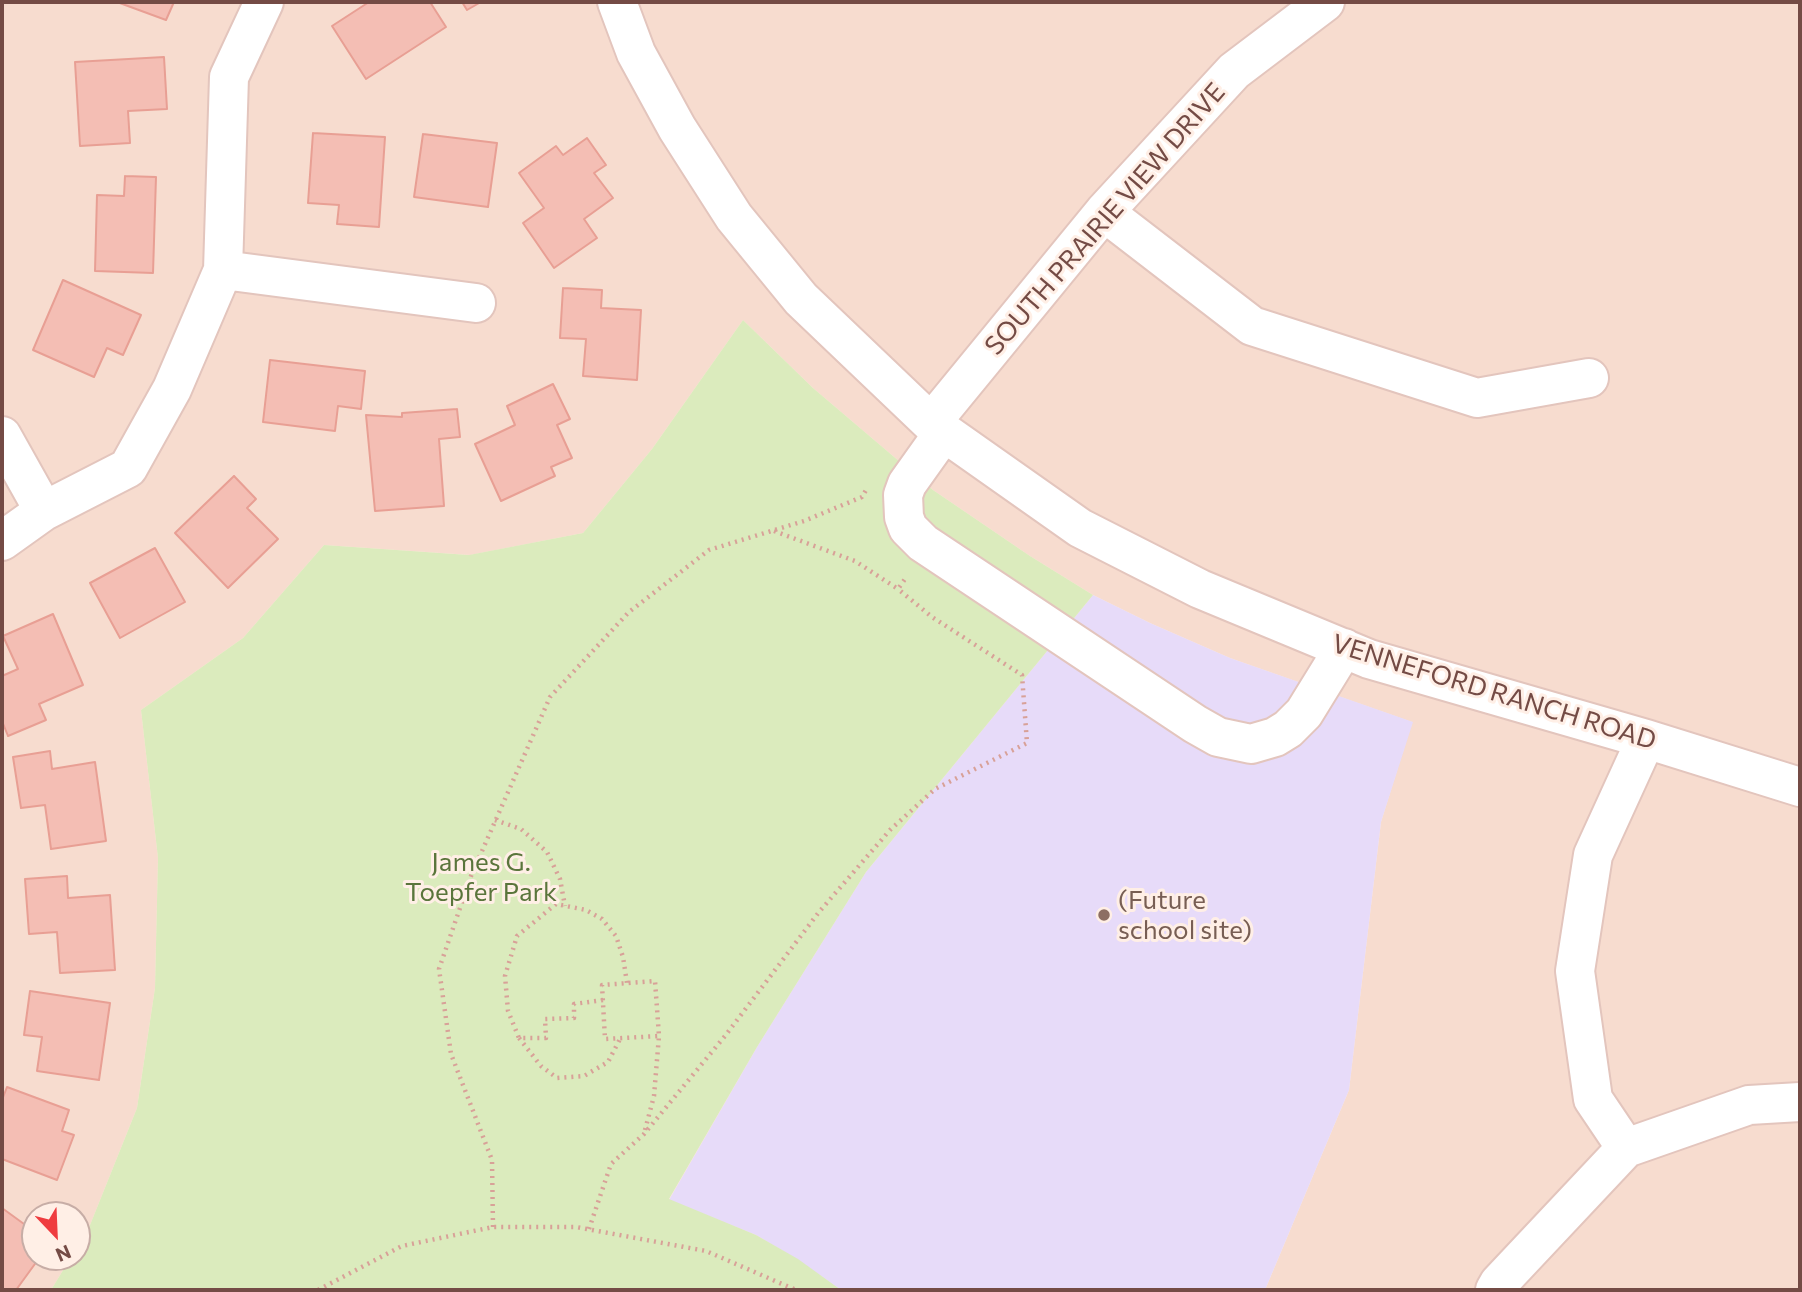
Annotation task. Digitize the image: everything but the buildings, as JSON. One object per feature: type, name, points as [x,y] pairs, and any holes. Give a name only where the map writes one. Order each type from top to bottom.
[{"type":"street","points":[[2,541],[44,511],[128,468],[172,389],[223,270],[229,77],[264,2]]},
{"type":"street","name":"VENNEFORD RANCH ROAD","points":[[617,2],[636,53],[677,128],[734,217],[801,299],[937,428],[1080,528],[1200,589],[1370,659],[1800,787]]},
{"type":"street","name":"SOUTH PRAIRIE VIEW DRIVE","points":[[1325,2],[1234,71],[1104,212],[937,428],[903,495],[904,517],[908,528],[923,543],[1218,737],[1251,744],[1275,737],[1288,729],[1304,713],[1343,648]]},
{"type":"street","points":[[1104,212],[1252,326],[1477,398],[1589,378]]},
{"type":"street","points":[[223,270],[476,303]]},
{"type":"street","points":[[2,436],[44,511]]},
{"type":"street","points":[[1626,1148],[1593,1099],[1575,971],[1593,855],[1646,739]]},
{"type":"street","points":[[1495,1290],[1626,1148],[1749,1105],[1800,1102]]},
{"type":"path","points":[[493,1227],[492,1160],[452,1054],[439,969],[471,876],[550,697],[629,612],[709,550],[804,521],[862,497],[870,485],[873,495]]},
{"type":"path","points":[[589,1229],[611,1164],[644,1135],[725,1036],[819,912],[890,830],[935,789],[1027,743],[1022,675],[932,617],[898,589],[855,561],[774,531]]},
{"type":"path","points":[[898,589],[914,567]]},
{"type":"path","points":[[495,820],[521,829],[547,852],[560,878],[565,906]]},
{"type":"path","points":[[620,1038],[608,1062],[584,1076],[557,1078],[541,1066],[519,1038],[508,1011],[505,976],[517,936],[556,904],[586,910],[601,919],[616,936],[627,983]]},
{"type":"path","points":[[644,1135],[654,1096],[660,1036],[655,981],[602,985],[605,1039],[660,1036]]},
{"type":"path","points":[[519,1038],[546,1038],[545,1019],[574,1018],[574,1004],[603,1000]]},
{"type":"path","points":[[318,1290],[402,1246],[493,1227],[576,1227],[705,1251],[796,1290]]},
{"type":"shaded area","points":[[2,2],[1800,2],[1800,1290],[1265,1290],[1349,1090],[1381,822],[1412,722],[1230,658],[1093,595],[933,490],[813,388],[743,320],[652,449],[583,533],[470,555],[324,545],[243,638],[141,710],[158,858],[155,988],[137,1108],[91,1223],[91,1201],[21,1201],[21,1271],[63,1271],[51,1290],[2,1290]]},
{"type":"shaded area","name":"(Future school site)","points":[[1093,595],[1230,658],[1413,722],[1381,822],[1349,1090],[1265,1290],[841,1290],[756,1235],[669,1200],[757,1047],[866,872]]},
{"type":"green space","name":"James G. Toepfer Park","points":[[743,320],[813,388],[933,490],[1093,595],[866,872],[757,1047],[669,1199],[756,1235],[798,1259],[841,1290],[51,1290],[63,1271],[91,1271],[91,1223],[137,1108],[155,988],[158,858],[141,710],[243,638],[324,545],[469,555],[583,533],[652,449]]},
{"type":"place","name":"(Future school site)","points":[[1104,915]]}]
